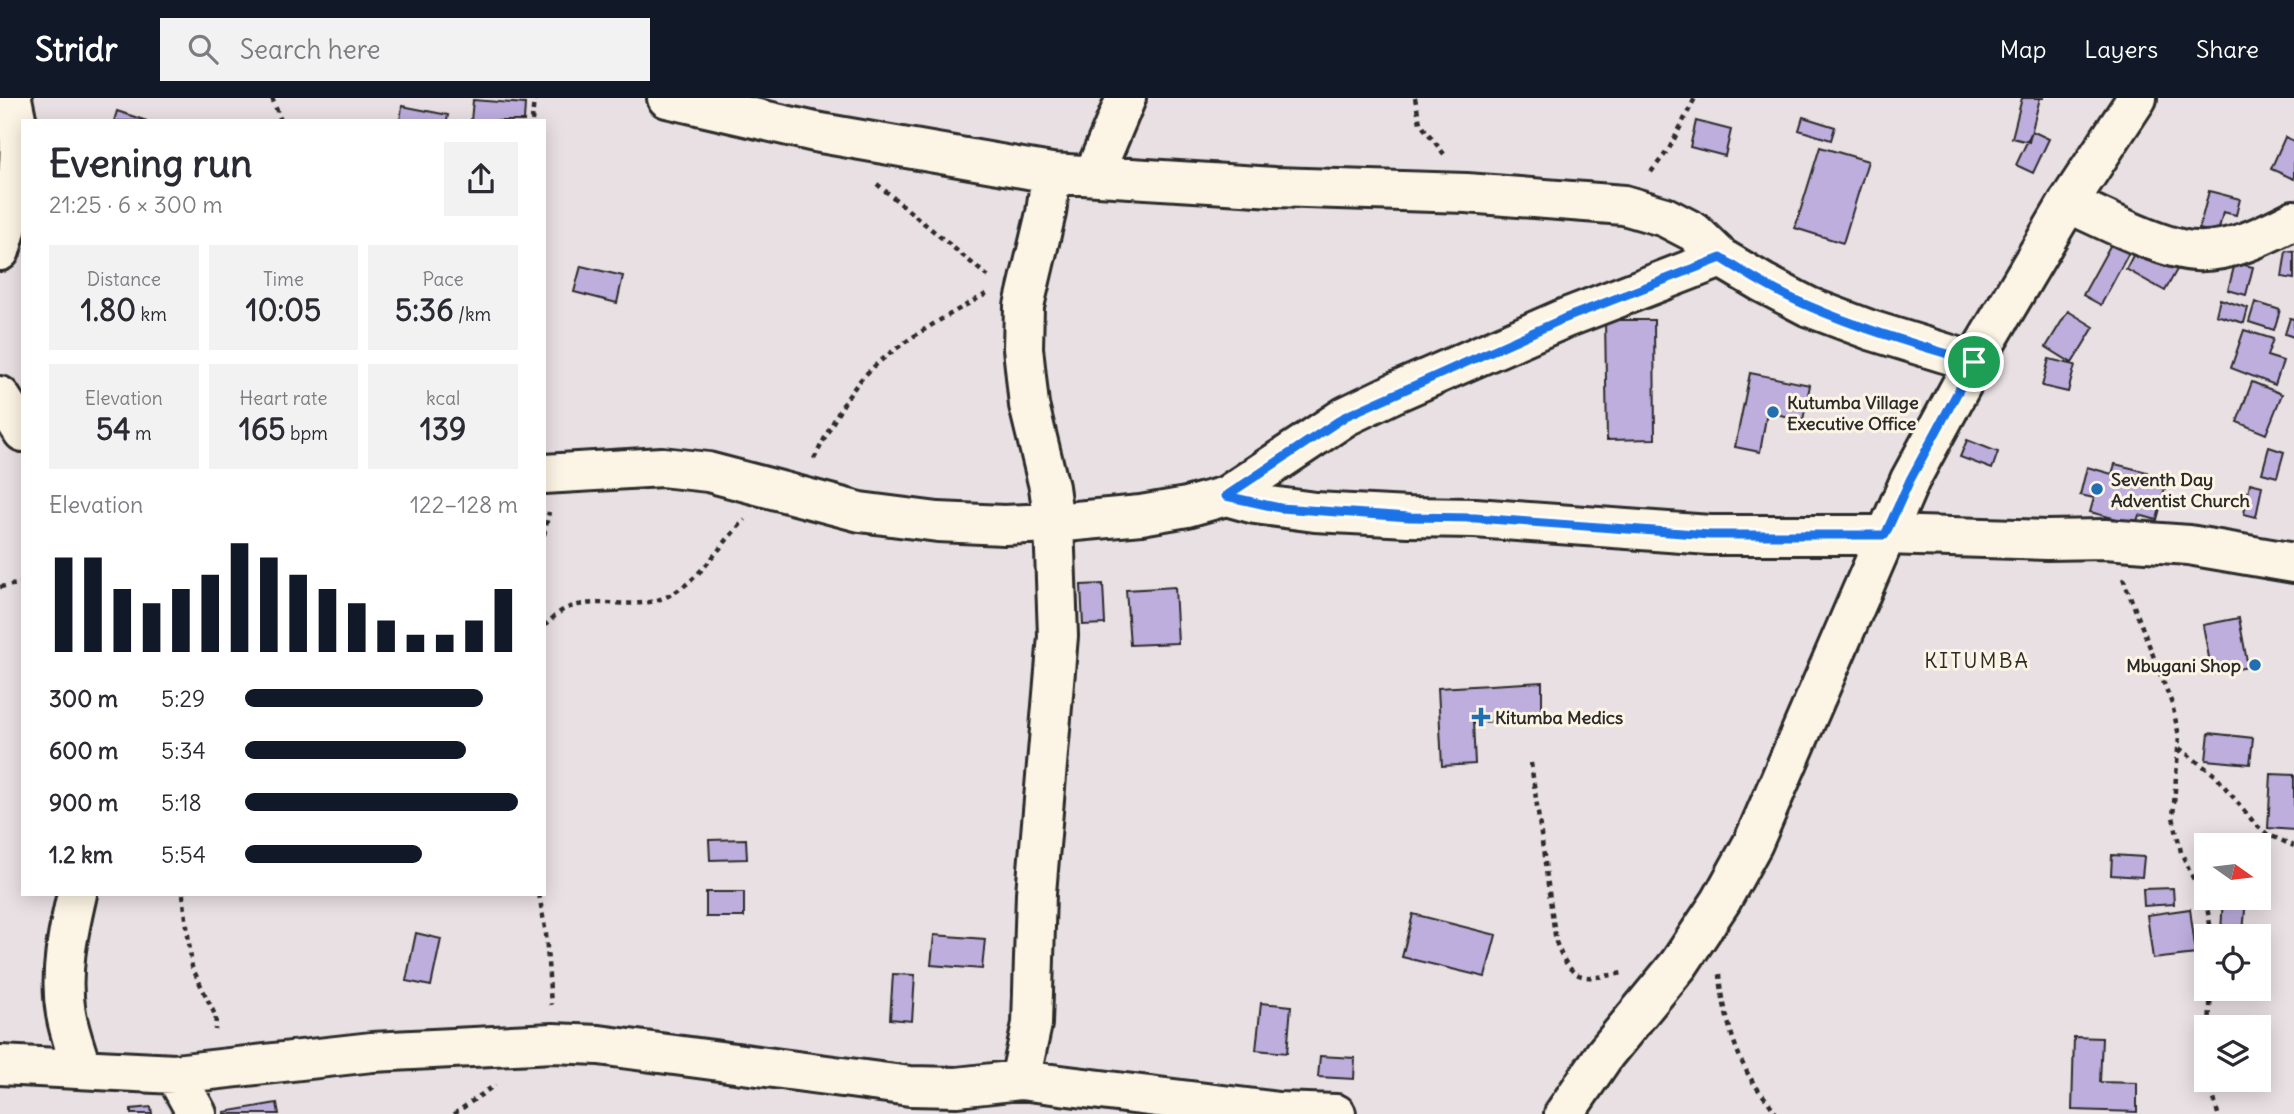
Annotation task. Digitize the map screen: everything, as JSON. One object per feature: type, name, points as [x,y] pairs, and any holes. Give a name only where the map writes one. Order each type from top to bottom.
[{"type":"street","points":[[0,251],[12,209],[18,168],[19,137],[12,98]]},
{"type":"street","points":[[667,98],[827,134],[1051,173],[1274,187],[1466,193],[1624,205],[1665,217],[1694,232],[1721,258],[1763,284],[1809,307],[1870,330],[1974,362]]},
{"type":"street","points":[[1094,174],[1126,98]]},
{"type":"street","points":[[1564,1114],[1605,1054],[1679,964],[1721,901],[1753,843],[1910,480],[1974,362],[2068,203],[2137,98]]},
{"type":"street","points":[[1035,1081],[1032,1024],[1036,893],[1058,636],[1054,523],[1047,476],[1028,405],[1023,348],[1012,296],[1046,213],[1051,173]]},
{"type":"street","points":[[2068,203],[2156,241],[2194,251],[2222,249],[2263,236],[2294,220]]},
{"type":"street","points":[[546,474],[662,467],[708,472],[860,512],[898,518],[1004,525],[1054,523],[1187,508],[1226,496],[1346,416],[1384,398],[1563,319],[1721,258]]},
{"type":"street","points":[[0,396],[21,429]]},
{"type":"street","points":[[0,441],[21,440]]},
{"type":"street","points":[[1226,496],[1280,508],[1710,535],[2105,539],[2189,545],[2294,563]]},
{"type":"street","points":[[76,896],[65,950],[63,978],[66,1014],[81,1067]]},
{"type":"street","points":[[0,1065],[192,1071],[372,1052],[553,1043],[599,1045],[910,1086],[957,1087],[1035,1081],[1278,1112],[1336,1114]]},
{"type":"street","points":[[192,1071],[197,1114]]},
{"type":"path","points":[[272,98],[280,119]]},
{"type":"path","points":[[532,119],[534,98]]},
{"type":"path","points":[[1415,98],[1420,123],[1439,146],[1466,193]]},
{"type":"path","points":[[1624,205],[1669,149],[1695,98]]},
{"type":"path","points":[[867,176],[1012,296]]},
{"type":"path","points":[[546,624],[564,609],[630,604],[665,598],[686,585],[746,519],[800,479],[814,460],[833,422],[858,383],[885,358],[948,315],[1012,296]]},
{"type":"path","points":[[2105,539],[2130,593],[2172,704],[2179,736],[2173,817],[2181,852],[2193,878],[2205,895],[2210,924]]},
{"type":"path","points":[[0,586],[21,583]]},
{"type":"path","points":[[2179,748],[2215,775],[2256,825],[2267,834],[2294,846]]},
{"type":"path","points":[[1531,762],[1556,942],[1565,965],[1578,976],[1593,977],[1679,964]]},
{"type":"path","points":[[183,896],[192,967],[216,1017],[192,1071]]},
{"type":"path","points":[[539,896],[546,934],[553,1043]]},
{"type":"path","points":[[1720,965],[1723,1000],[1740,1055],[1751,1078],[1776,1114]]},
{"type":"path","points":[[2212,1092],[2218,1114]]},
{"type":"building","points":[[2022,98],[2040,98],[2029,142],[2012,138]]},
{"type":"building","points":[[473,100],[525,104],[524,119],[471,119]]},
{"type":"building","points":[[402,106],[448,115],[447,119],[400,119]]},
{"type":"building","points":[[117,111],[141,119],[115,119]]},
{"type":"building","points":[[1803,117],[1835,127],[1831,140],[1799,130]]},
{"type":"building","points":[[1696,121],[1731,130],[1725,156],[1690,147]]},
{"type":"building","points":[[2032,131],[2049,139],[2033,173],[2016,165]]},
{"type":"building","points":[[2285,137],[2294,141],[2294,179],[2271,169]]},
{"type":"building","points":[[1820,147],[1868,161],[1843,243],[1795,228]]},
{"type":"building","points":[[2209,191],[2240,199],[2236,215],[2223,212],[2218,233],[2199,229]]},
{"type":"building","points":[[2116,235],[2133,245],[2101,305],[2083,295]]},
{"type":"building","points":[[2139,244],[2179,266],[2165,291],[2126,269]]},
{"type":"building","points":[[2286,251],[2294,252],[2294,279],[2282,277]]},
{"type":"building","points":[[2235,263],[2253,267],[2246,295],[2228,290]]},
{"type":"building","points":[[581,266],[623,276],[617,303],[574,292]]},
{"type":"building","points":[[2220,299],[2248,308],[2244,323],[2216,315]]},
{"type":"building","points":[[2255,302],[2280,310],[2274,330],[2249,322]]},
{"type":"building","points":[[2068,311],[2094,327],[2072,363],[2046,347]]},
{"type":"building","points":[[2290,318],[2294,319],[2294,337],[2285,334]]},
{"type":"building","points":[[1605,320],[1654,320],[1655,439],[1607,440]]},
{"type":"building","points":[[2244,330],[2273,339],[2267,356],[2283,361],[2275,385],[2231,368]]},
{"type":"building","points":[[2049,359],[2075,365],[2068,392],[2042,386]]},
{"type":"building","points":[[1750,373],[1810,385],[1803,420],[1767,412],[1760,452],[1735,447]]},
{"type":"building","points":[[2252,382],[2282,394],[2266,434],[2237,422]]},
{"type":"building","points":[[1967,440],[1998,452],[1992,469],[1960,457]]},
{"type":"building","points":[[2269,447],[2284,452],[2277,477],[2262,473]]},
{"type":"building","points":[[2115,464],[2147,472],[2144,483],[2165,488],[2157,520],[2139,515],[2136,524],[2090,512],[2094,498],[2080,495],[2087,467],[2112,474]]},
{"type":"building","points":[[2250,483],[2262,486],[2256,517],[2244,514]]},
{"type":"building","points":[[1103,584],[1105,624],[1083,625],[1081,585]]},
{"type":"building","points":[[1175,587],[1178,643],[1130,645],[1126,590]]},
{"type":"building","points":[[2239,618],[2248,667],[2212,674],[2203,625]]},
{"type":"building","points":[[1542,682],[1542,720],[1473,722],[1475,764],[1442,766],[1438,688]]},
{"type":"building","points":[[2209,733],[2253,738],[2250,764],[2206,760]]},
{"type":"building","points":[[2271,774],[2294,775],[2294,830],[2268,828]]},
{"type":"building","points":[[746,839],[747,859],[710,860],[709,840]]},
{"type":"building","points":[[2112,855],[2144,857],[2142,877],[2111,875]]},
{"type":"building","points":[[2173,888],[2174,904],[2144,906],[2143,889]]},
{"type":"building","points":[[706,892],[744,892],[744,917],[706,917]]},
{"type":"building","points":[[2190,909],[2194,954],[2153,959],[2147,915]]},
{"type":"building","points":[[2222,910],[2245,910],[2244,924],[2221,924]]},
{"type":"building","points":[[1413,914],[1496,935],[1485,977],[1402,957]]},
{"type":"building","points":[[416,933],[441,939],[431,986],[406,981]]},
{"type":"building","points":[[934,935],[985,939],[982,969],[931,965]]},
{"type":"building","points":[[893,974],[915,975],[912,1021],[890,1019]]},
{"type":"building","points":[[1261,1003],[1291,1006],[1287,1053],[1256,1050]]},
{"type":"building","points":[[2074,1037],[2102,1038],[2100,1082],[2137,1083],[2137,1112],[2072,1110]]},
{"type":"building","points":[[1320,1056],[1355,1058],[1354,1079],[1318,1077]]},
{"type":"building","points":[[277,1103],[279,1114],[224,1114],[224,1112]]},
{"type":"building","points":[[151,1107],[152,1114],[131,1114],[131,1109]]},
{"type":"place","name":"Kutumba Village Executive Office","points":[[1773,412]]},
{"type":"place","name":"Seventh Day Adventist Church","points":[[2097,489]]},
{"type":"place","name":"Mbugani Shop","points":[[2255,665]]},
{"type":"place","name":"Kitumba Medics","points":[[1481,717]]},
{"type":"district","name":"KITUMBA","points":[[1977,660]]},
{"type":"route","points":[[1721,258],[1763,284],[1809,307],[1870,330],[1974,362],[1910,480],[1885,535],[1710,535],[1475,518],[1315,512],[1255,504],[1226,496],[1346,416],[1563,319],[1721,258]]}]
